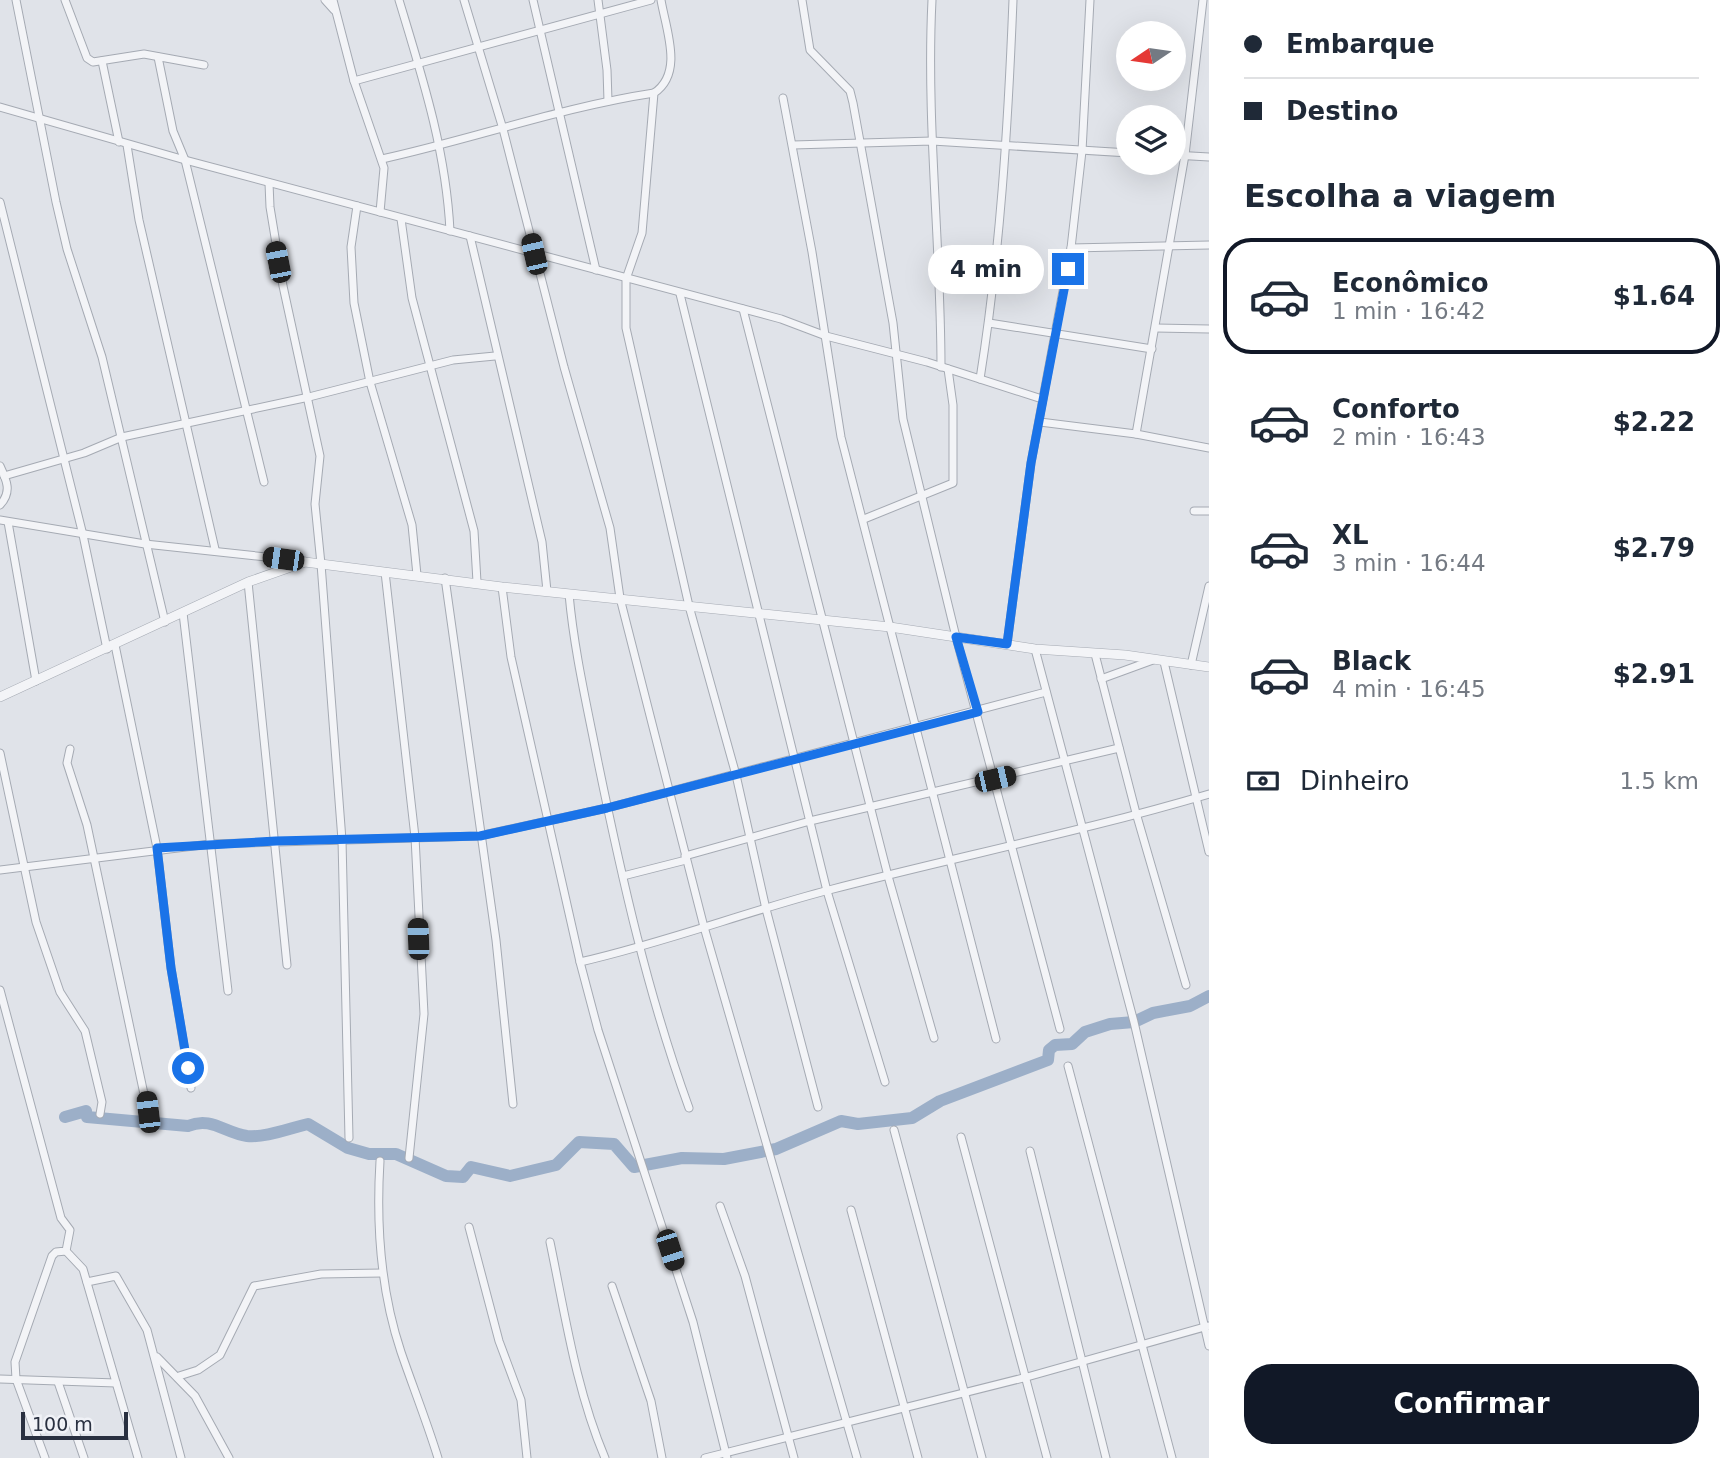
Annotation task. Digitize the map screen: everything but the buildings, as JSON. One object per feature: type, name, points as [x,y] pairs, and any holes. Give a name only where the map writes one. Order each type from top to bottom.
[{"type":"street","points":[[16,0],[67,249],[102,357],[165,622]]},
{"type":"street","points":[[65,0],[87,58],[102,61],[144,54],[204,65]]},
{"type":"street","points":[[325,0],[337,14]]},
{"type":"street","points":[[333,0],[354,81],[382,159],[384,184],[380,212]]},
{"type":"street","points":[[399,0],[441,146],[448,183],[450,231]]},
{"type":"street","points":[[464,0],[503,129],[534,254],[610,528],[620,598],[685,858],[857,1458]]},
{"type":"street","points":[[533,0],[596,270]]},
{"type":"street","points":[[598,0],[602,13],[608,101]]},
{"type":"street","points":[[354,81],[651,0]]},
{"type":"street","points":[[382,159],[608,101],[654,93],[667,82],[671,61],[662,0]]},
{"type":"street","points":[[802,0],[810,50],[850,91],[862,144],[897,355],[902,419],[1059,1029]]},
{"type":"street","points":[[864,519],[953,482],[953,405],[944,368],[932,141],[929,66],[932,0]]},
{"type":"street","points":[[980,379],[989,323],[1008,143],[1013,0]]},
{"type":"street","points":[[1007,644],[1031,463],[1071,248],[1082,151],[1090,0]]},
{"type":"street","points":[[1186,146],[1203,0]]},
{"type":"street","points":[[158,57],[173,131],[185,160],[264,482]]},
{"type":"street","points":[[102,61],[119,142]]},
{"type":"street","points":[[654,93],[642,233],[626,279],[626,328],[689,606],[736,775],[766,909],[818,1107]]},
{"type":"street","points":[[783,97],[841,436],[996,1039]]},
{"type":"street","points":[[0,107],[127,145],[743,309],[1042,399]]},
{"type":"street","points":[[793,145],[932,141],[1008,143],[1116,152]]},
{"type":"street","points":[[127,145],[139,220],[215,549]]},
{"type":"street","points":[[1186,155],[1209,157]]},
{"type":"street","points":[[1136,434],[1182,175]]},
{"type":"street","points":[[269,183],[274,237],[320,456],[315,504],[342,840],[349,1138]]},
{"type":"street","points":[[0,202],[111,647],[157,848],[171,968],[191,1088]]},
{"type":"street","points":[[357,206],[351,247],[354,303],[370,382],[412,525],[417,575]]},
{"type":"street","points":[[401,219],[412,298],[474,531],[477,582]]},
{"type":"street","points":[[470,236],[495,356],[542,542],[547,591]]},
{"type":"street","points":[[1071,248],[1171,244],[1209,246]]},
{"type":"street","points":[[680,294],[756,614],[827,891],[885,1082]]},
{"type":"street","points":[[743,309],[870,808],[934,1038]]},
{"type":"street","points":[[989,323],[1152,349]]},
{"type":"street","points":[[1156,328],[1209,329]]},
{"type":"street","points":[[5,476],[122,437],[309,397],[453,360],[495,356]]},
{"type":"street","points":[[1040,422],[1136,434],[1209,448]]},
{"type":"street","points":[[0,466],[5,476],[7,497],[0,505]]},
{"type":"street","points":[[1194,510],[1209,511]]},
{"type":"street","points":[[36,681],[4,521],[145,544],[215,549],[502,587],[890,627],[1035,649],[1209,667]]},
{"type":"street","points":[[0,698],[248,582],[305,562]]},
{"type":"street","points":[[385,572],[415,837],[424,1014],[409,1158]]},
{"type":"street","points":[[445,578],[496,940],[513,1104]]},
{"type":"street","points":[[248,582],[287,965]]},
{"type":"street","points":[[1191,665],[1200,614],[1209,586]]},
{"type":"street","points":[[502,587],[511,657],[551,822],[580,962],[598,1030],[694,1322],[727,1455]]},
{"type":"street","points":[[569,594],[582,683],[607,808],[659,1025],[688,1108]]},
{"type":"street","points":[[183,613],[228,991]]},
{"type":"street","points":[[1035,649],[1137,1035],[1207,1326],[1209,1346]]},
{"type":"street","points":[[1095,654],[1136,813],[1186,985]]},
{"type":"street","points":[[1101,679],[1154,660]]},
{"type":"street","points":[[1164,662],[1209,852]]},
{"type":"street","points":[[0,870],[157,848],[210,844],[480,836],[607,808],[1046,692]]},
{"type":"street","points":[[623,876],[810,821],[1066,763],[1119,748]]},
{"type":"street","points":[[70,749],[67,763],[94,857],[148,1112]]},
{"type":"street","points":[[0,753],[21,865],[36,922],[60,992],[85,1031],[102,1102],[100,1114]]},
{"type":"street","points":[[580,962],[640,948],[827,891],[1083,830],[1209,794]]},
{"type":"street","points":[[0,990],[61,1218],[70,1230],[66,1251]]},
{"type":"street","points":[[1068,1066],[1172,1458]]},
{"type":"street","points":[[894,1130],[982,1458]]},
{"type":"street","points":[[961,1137],[1047,1458]]},
{"type":"street","points":[[1030,1151],[1084,1360],[1106,1458]]},
{"type":"street","points":[[380,1161],[377,1210],[382,1273],[401,1352],[438,1458]]},
{"type":"street","points":[[720,1206],[745,1276],[794,1458]]},
{"type":"street","points":[[851,1210],[918,1458]]},
{"type":"street","points":[[469,1227],[499,1341],[521,1401],[527,1458]]},
{"type":"street","points":[[550,1242],[584,1394],[605,1458]]},
{"type":"street","points":[[66,1251],[83,1269],[138,1458]]},
{"type":"street","points":[[45,1458],[16,1379],[15,1362],[52,1256],[56,1252],[66,1251]]},
{"type":"street","points":[[178,1376],[198,1370],[220,1355],[254,1286],[321,1274],[382,1273]]},
{"type":"street","points":[[87,1282],[116,1276],[136,1309],[156,1356],[181,1458]]},
{"type":"street","points":[[612,1286],[651,1401],[662,1458]]},
{"type":"street","points":[[705,1458],[727,1455],[788,1436],[1027,1377],[1207,1326]]},
{"type":"street","points":[[156,1356],[178,1376],[211,1421],[229,1458]]},
{"type":"street","points":[[0,1379],[116,1383]]},
{"type":"street","points":[[58,1382],[84,1458]]},
{"type":"waterway","points":[[65,1117],[86,1111],[87,1117],[188,1126],[204,1123],[247,1136],[269,1134],[308,1124],[348,1148],[369,1154],[396,1154],[446,1176],[463,1177],[471,1167],[510,1176],[556,1165],[579,1142],[614,1144],[634,1167],[682,1158],[724,1159],[776,1149],[841,1121],[858,1124],[912,1118],[940,1101],[1048,1060],[1049,1050],[1055,1045],[1072,1044],[1085,1032],[1190,1006],[1209,996]]},
{"type":"route","points":[[188,1068],[171,968],[157,848],[276,841],[480,836],[551,822],[978,712],[956,637],[1007,644],[1031,463],[1068,269]]}]
